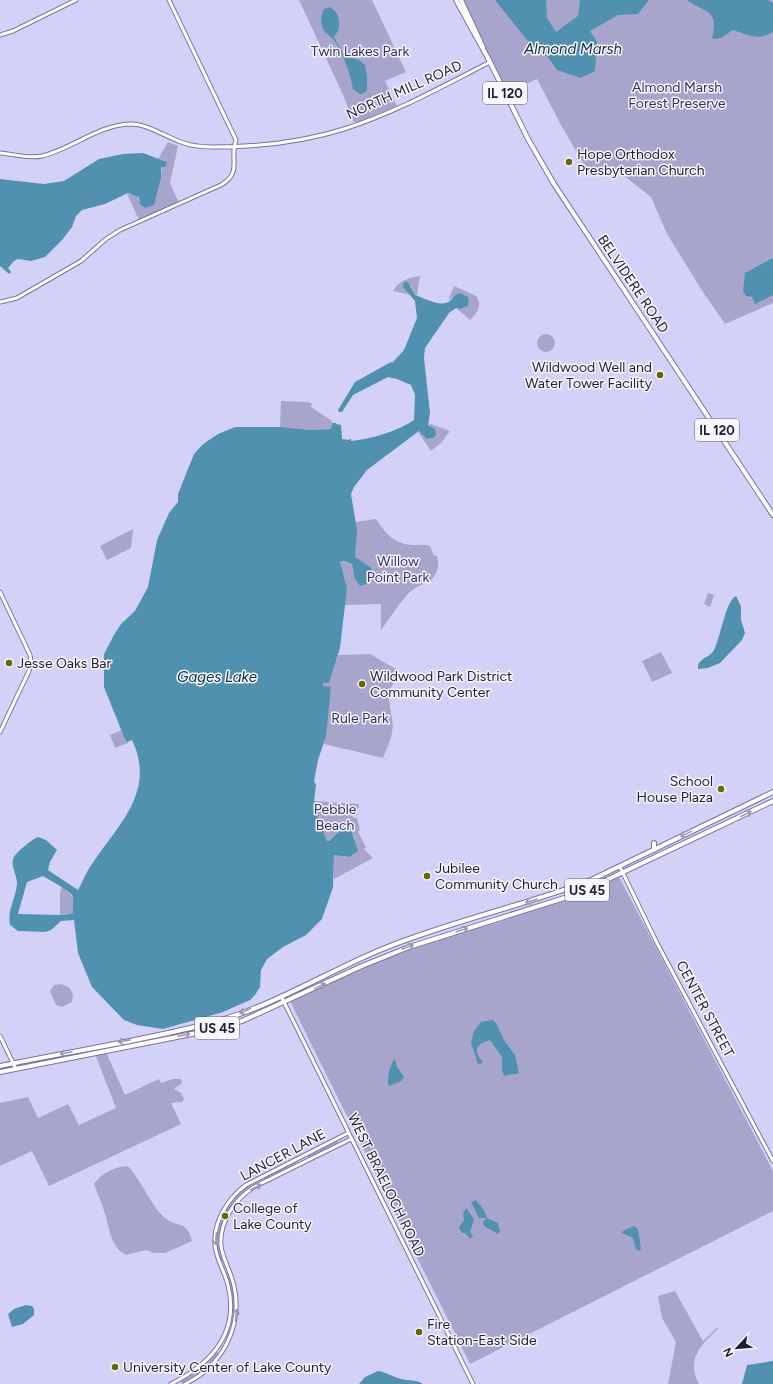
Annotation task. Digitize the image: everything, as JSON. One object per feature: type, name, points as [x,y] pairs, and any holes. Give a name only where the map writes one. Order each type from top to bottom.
[{"type":"main road","name":"BELVIDERE ROAD","points":[[456,0],[489,60]]},
{"type":"main road","name":"BELVIDERE ROAD","points":[[462,0],[489,60],[528,139],[554,184],[773,515]]},
{"type":"main road","name":"US 45","points":[[0,1066],[213,1023],[236,1016],[385,948],[427,932],[559,892],[620,867],[773,792]]},
{"type":"main road","name":"US 45","points":[[0,1072],[220,1028],[242,1021],[387,956],[462,929],[577,894],[773,801]]},
{"type":"main road","points":[[669,843],[672,850]]},
{"type":"street","points":[[0,35],[13,31],[76,0]]},
{"type":"street","points":[[0,302],[17,298],[81,261],[106,239],[120,230],[230,179],[235,170],[234,146],[236,140],[169,0]]},
{"type":"street","name":"NORTH MILL ROAD","points":[[0,153],[32,157],[44,156],[103,130],[129,124],[145,127],[182,143],[194,146],[234,146],[310,138],[344,129],[393,110],[489,60]]},
{"type":"street","points":[[0,592],[28,651],[31,662],[0,732]]},
{"type":"street","name":"CENTER STREET","points":[[620,867],[657,943],[773,1161]]},
{"type":"street","name":"WEST BRAELOCH ROAD","points":[[281,996],[473,1384]]},
{"type":"street","points":[[0,1036],[16,1069]]},
{"type":"street","name":"LANCER LANE","points":[[171,1384],[194,1372],[208,1360],[218,1348],[228,1325],[230,1308],[229,1291],[215,1244],[219,1221],[226,1207],[238,1191],[246,1185],[348,1133]]},
{"type":"street","name":"LANCER LANE","points":[[185,1384],[205,1372],[219,1357],[234,1328],[236,1309],[235,1291],[222,1253],[221,1241],[224,1224],[233,1206],[240,1197],[254,1188],[351,1139]]},
{"type":"green space","name":"Twin Lakes Park","points":[[299,0],[372,0],[406,72],[385,81],[397,106],[363,121],[357,123],[353,121],[344,97]]},
{"type":"green space","name":"Almond Marsh Forest Preserve","points":[[461,0],[773,0],[773,303],[725,324],[667,234],[651,197],[613,167],[590,175],[561,125],[537,79],[505,93]]},
{"type":"green space","points":[[168,142],[178,146],[170,183],[179,203],[139,220],[127,194],[137,195],[140,202],[157,188],[161,180],[164,160],[158,159]]},
{"type":"green space","points":[[420,276],[417,295],[414,294],[411,285],[406,291],[411,295],[393,291],[398,284],[404,280]]},
{"type":"green space","points":[[454,286],[476,296],[478,299],[478,309],[470,320],[456,308],[460,309],[468,306],[468,297],[458,293],[448,301]]},
{"type":"green space","points":[[542,334],[550,334],[555,339],[553,350],[550,352],[542,352],[537,347],[537,339]]},
{"type":"green space","points":[[281,401],[308,402],[312,404],[311,407],[332,421],[331,429],[311,430],[280,427]]},
{"type":"green space","points":[[428,423],[450,431],[441,443],[431,451],[418,432],[420,431],[429,439],[436,435]]},
{"type":"green space","name":"Willow Point Park","points":[[376,519],[387,534],[396,541],[407,544],[430,546],[434,556],[437,555],[438,562],[438,569],[434,577],[410,592],[381,630],[381,604],[344,605],[347,588],[340,565],[341,561],[352,564],[353,569],[363,586],[372,579],[355,557],[355,522]]},
{"type":"green space","points":[[133,529],[131,548],[107,560],[100,546]]},
{"type":"green space","points":[[708,593],[714,595],[710,607],[704,604]]},
{"type":"green space","points":[[661,652],[672,673],[652,682],[642,661]]},
{"type":"green space","name":"Rule Park","points":[[370,654],[399,671],[388,694],[393,726],[391,738],[383,758],[324,744],[331,688],[322,686],[323,683],[329,682],[338,655]]},
{"type":"green space","points":[[122,730],[128,743],[115,748],[110,735]]},
{"type":"green space","name":"Pebble Beach","points":[[314,801],[359,804],[357,815],[353,816],[353,818],[357,818],[360,830],[358,832],[366,847],[364,849],[373,858],[334,879],[334,856],[336,854],[346,857],[354,855],[355,838],[352,832],[338,834],[330,841],[327,841],[316,813]]},
{"type":"green space","points":[[618,875],[773,1171],[773,1211],[470,1364],[290,1001],[390,955],[435,938],[499,922],[564,901]]},
{"type":"green space","points":[[62,886],[75,899],[73,913],[60,915],[60,893]]},
{"type":"green space","points":[[62,984],[70,988],[73,995],[72,1002],[62,1007],[56,1005],[50,991],[54,985]]},
{"type":"green space","points":[[106,1052],[125,1095],[159,1079],[161,1083],[173,1079],[181,1079],[182,1083],[174,1089],[181,1093],[184,1099],[182,1102],[171,1103],[181,1124],[49,1186],[32,1151],[0,1166],[0,1103],[28,1097],[38,1118],[68,1104],[79,1125],[116,1108],[95,1054]]},
{"type":"green space","points":[[337,1141],[338,1143],[308,1158],[307,1156]]},
{"type":"green space","points":[[295,1162],[296,1164],[265,1180],[264,1178]]},
{"type":"green space","points":[[128,1166],[160,1213],[168,1220],[185,1227],[190,1234],[192,1241],[165,1253],[154,1253],[146,1250],[126,1255],[117,1247],[111,1237],[104,1210],[94,1184],[101,1176],[109,1171]]},
{"type":"green space","points":[[250,1185],[251,1187],[235,1201],[224,1220],[220,1240],[224,1261],[222,1262],[218,1251],[217,1240],[222,1219],[233,1199]]},
{"type":"green space","points":[[229,1275],[233,1288],[234,1311],[232,1311],[231,1293],[227,1276]]},
{"type":"green space","points":[[675,1291],[703,1341],[717,1328],[718,1329],[706,1341],[697,1354],[694,1367],[695,1375],[699,1384],[668,1384],[676,1342],[662,1318],[658,1296]]},
{"type":"green space","points":[[217,1352],[219,1354],[206,1367],[182,1383],[181,1381],[200,1370]]},
{"type":"water","name":"Almond Marsh","points":[[495,0],[546,0],[547,18],[556,32],[578,16],[580,0],[649,0],[638,14],[618,15],[590,31],[597,42],[595,71],[581,78],[557,70],[548,57],[535,50]]},
{"type":"water","points":[[687,0],[768,0],[773,3],[773,32],[758,37],[733,30],[721,38],[712,39],[714,22],[712,17],[705,10]]},
{"type":"water","points":[[330,7],[334,10],[338,17],[339,26],[337,34],[334,37],[344,56],[359,60],[365,65],[367,90],[364,93],[360,94],[353,89],[348,69],[342,54],[335,42],[325,32],[322,25],[321,20],[324,9]]},
{"type":"water","points":[[143,153],[167,162],[165,167],[161,167],[161,178],[154,205],[145,208],[140,204],[139,197],[128,193],[105,204],[82,210],[76,216],[72,227],[62,240],[45,257],[31,261],[18,259],[8,268],[11,272],[9,274],[0,266],[0,179],[44,184],[64,181],[99,159],[123,154]]},
{"type":"water","points":[[773,258],[773,295],[755,304],[752,297],[746,296],[743,291],[745,273]]},
{"type":"water","name":"Gages Lake","points":[[404,282],[408,282],[415,295],[437,303],[446,303],[458,293],[468,297],[469,302],[468,306],[460,309],[456,308],[449,313],[425,348],[424,358],[430,413],[428,425],[435,429],[436,435],[433,438],[427,439],[419,431],[367,470],[354,487],[351,494],[357,530],[355,557],[370,567],[374,574],[367,584],[360,586],[355,579],[352,564],[344,561],[340,562],[347,588],[340,648],[329,683],[323,683],[323,686],[331,687],[326,736],[318,760],[314,781],[316,785],[314,801],[316,813],[327,841],[330,841],[334,836],[343,830],[349,830],[352,832],[358,851],[350,857],[334,855],[333,887],[322,919],[306,935],[283,947],[267,959],[261,970],[260,987],[250,1000],[223,1012],[163,1029],[137,1025],[124,1020],[92,987],[78,953],[74,920],[61,921],[51,930],[45,932],[18,931],[10,925],[10,914],[17,883],[13,859],[20,850],[35,838],[38,837],[46,840],[57,850],[50,862],[48,870],[78,890],[92,864],[124,819],[132,805],[140,775],[138,758],[132,740],[127,742],[124,737],[104,687],[104,654],[121,624],[135,611],[148,587],[157,540],[169,513],[178,502],[178,494],[194,454],[203,444],[218,434],[235,427],[280,427],[311,430],[331,429],[332,423],[341,425],[342,439],[349,440],[351,438],[351,441],[384,434],[400,428],[414,420],[415,395],[411,385],[388,377],[353,395],[342,412],[339,412],[338,410],[355,382],[391,362],[392,363],[404,350],[417,318],[415,301],[403,287]],"holes":[[[43,876],[73,896],[73,913],[63,915],[18,914],[27,882]]]},
{"type":"water","points":[[736,596],[741,606],[741,620],[745,633],[742,640],[720,663],[708,668],[698,669],[698,665],[702,660],[710,655],[714,650],[726,612],[732,599]]},
{"type":"water","points":[[493,1020],[504,1040],[515,1055],[519,1073],[504,1076],[502,1070],[502,1057],[490,1040],[482,1043],[477,1049],[478,1056],[483,1063],[478,1064],[471,1043],[474,1031],[481,1022]]},
{"type":"water","points":[[395,1059],[397,1067],[404,1077],[401,1081],[389,1086],[389,1072]]},
{"type":"water","points":[[476,1200],[484,1210],[487,1218],[498,1223],[500,1231],[498,1234],[484,1226],[483,1222],[486,1219],[479,1218],[471,1202]]},
{"type":"water","points":[[466,1208],[474,1219],[470,1232],[473,1236],[470,1239],[465,1233],[462,1233],[459,1227],[464,1220],[463,1214]]},
{"type":"water","points":[[634,1226],[638,1229],[641,1249],[639,1251],[636,1249],[633,1238],[622,1233],[623,1231]]},
{"type":"water","points":[[26,1305],[32,1306],[34,1309],[34,1315],[23,1324],[12,1327],[8,1314],[14,1309]]},
{"type":"water","points":[[773,1361],[773,1384],[742,1384],[747,1365]]},
{"type":"water","points":[[378,1371],[404,1380],[420,1382],[423,1384],[359,1384],[365,1377]]},
{"type":"place","name":"Hope Orthodox Presbyterian Church","points":[[569,162]]},
{"type":"place","name":"Wildwood Well and Water Tower Facility","points":[[660,375]]},
{"type":"place","name":"Jesse Oaks Bar","points":[[9,663]]},
{"type":"place","name":"Wildwood Park District Community Center","points":[[362,684]]},
{"type":"place","name":"School House Plaza","points":[[721,789]]},
{"type":"place","name":"Jubilee Community Church","points":[[427,876]]},
{"type":"place","name":"College of Lake County","points":[[225,1216]]},
{"type":"place","name":"Fire Station-East Side","points":[[419,1332]]},
{"type":"place","name":"University Center of Lake County","points":[[115,1367]]}]
